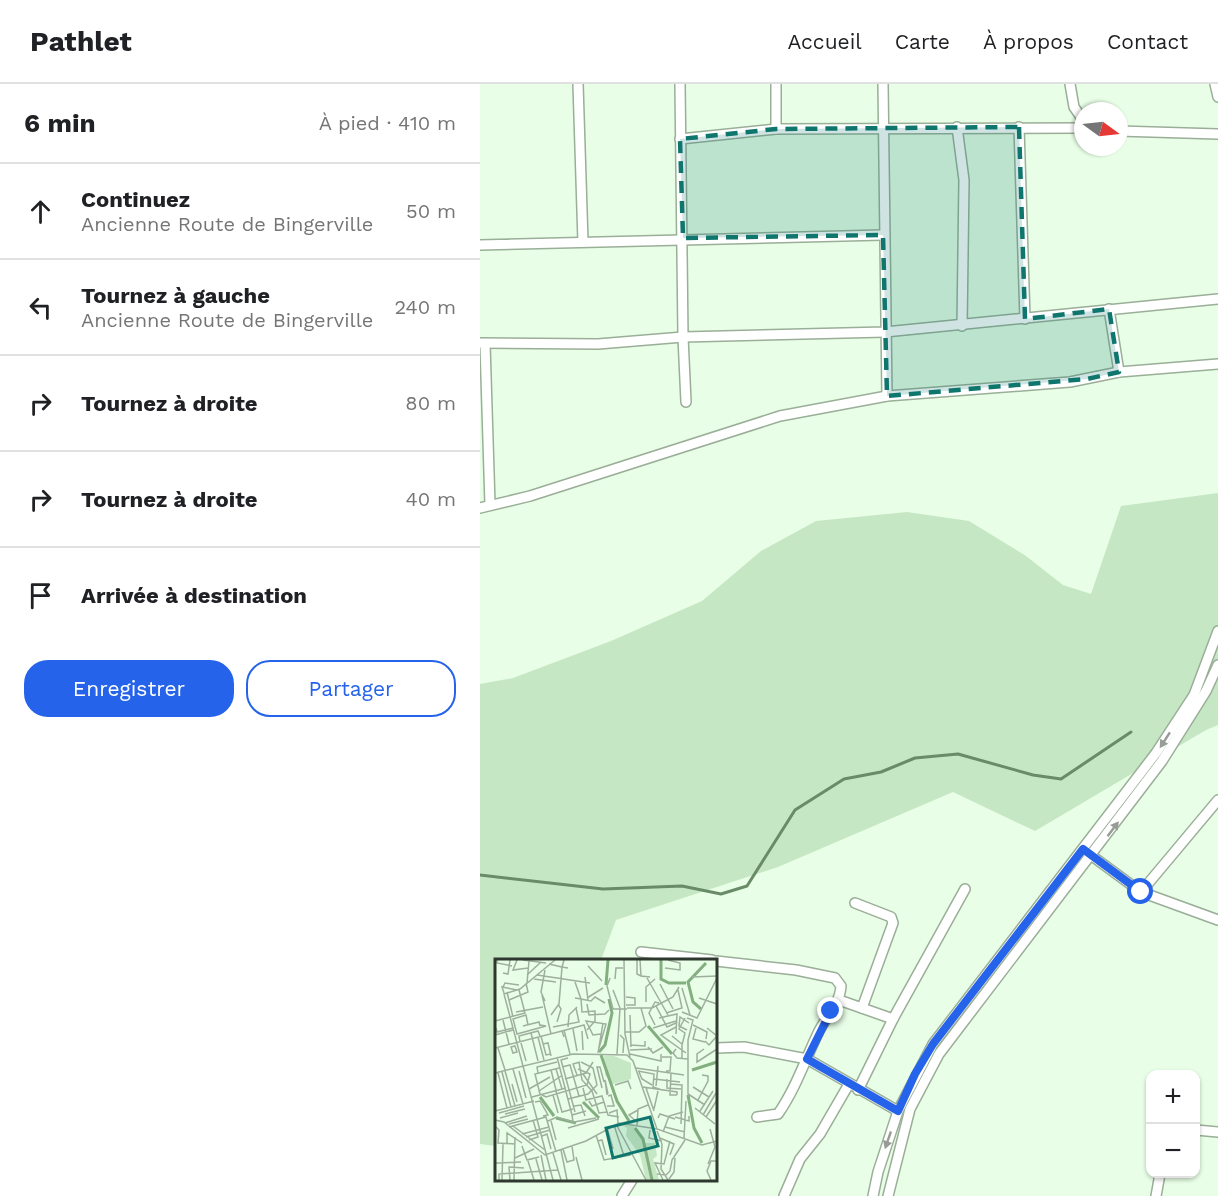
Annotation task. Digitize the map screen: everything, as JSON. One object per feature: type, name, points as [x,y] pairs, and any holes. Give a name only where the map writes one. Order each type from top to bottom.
[{"type":"street","points":[[578,84],[583,242]]},
{"type":"street","points":[[680,84],[686,402]]},
{"type":"street","points":[[776,84],[776,129]]},
{"type":"street","points":[[883,84],[883,235],[887,396]]},
{"type":"street","points":[[1070,84],[1074,107]]},
{"type":"street","points":[[1215,84],[1218,97]]},
{"type":"street","points":[[957,127],[964,180],[962,326]]},
{"type":"street","points":[[1019,127],[1025,319]]},
{"type":"street","points":[[680,139],[776,129],[1074,128]]},
{"type":"street","points":[[1128,131],[1218,134]]},
{"type":"street","points":[[480,245],[683,238],[883,235]]},
{"type":"street","points":[[1218,299],[885,332],[683,337],[598,344],[483,344],[485,506],[530,496],[780,416],[887,396],[1070,382],[1119,372],[1218,364]]},
{"type":"street","points":[[1109,309],[1119,372]]},
{"type":"street","points":[[873,1194],[898,1111],[915,1074],[933,1044],[1156,753],[1194,695],[1218,631]]},
{"type":"street","points":[[888,1195],[910,1109],[939,1054],[1092,856],[1162,761],[1206,692],[1218,665]]},
{"type":"street","points":[[1141,892],[1218,801]]},
{"type":"street","points":[[1083,849],[1141,892],[1218,920]]},
{"type":"street","points":[[858,1090],[893,1019],[965,889]]},
{"type":"street","points":[[855,903],[891,917],[893,923],[862,1008]]},
{"type":"street","points":[[641,952],[698,959]]},
{"type":"street","points":[[717,961],[795,970],[835,978],[841,986],[839,1000],[820,1030],[793,1093],[778,1114],[757,1117]]},
{"type":"street","points":[[839,1000],[893,1019]]},
{"type":"street","points":[[717,1048],[744,1047],[807,1059],[898,1111]]},
{"type":"street","points":[[784,1196],[800,1159],[820,1134],[849,1084]]},
{"type":"street","points":[[1200,1130],[1218,1132]]},
{"type":"street","points":[[1156,1196],[1159,1178]]},
{"type":"street","points":[[622,1196],[631,1181]]},
{"type":"highlighted area","points":[[1019,127],[1025,319],[1109,309],[1119,372],[1087,379],[887,396],[883,235],[683,238],[680,139],[776,129]]},
{"type":"green space","points":[[1218,493],[1218,725],[1035,831],[953,792],[778,867],[616,920],[601,959],[495,959],[495,1146],[480,1144],[480,684],[513,678],[611,641],[702,601],[761,551],[816,521],[907,512],[969,521],[1026,556],[1063,585],[1091,594],[1121,506]]},
{"type":"waterway","points":[[480,875],[603,889],[682,886],[721,894],[747,886],[795,810],[844,779],[881,772],[915,758],[958,754],[1033,775],[1061,779],[1131,732]]},
{"type":"route","points":[[831,1011],[807,1059],[898,1111],[915,1074],[959,1007],[1083,849],[1141,892]]}]
